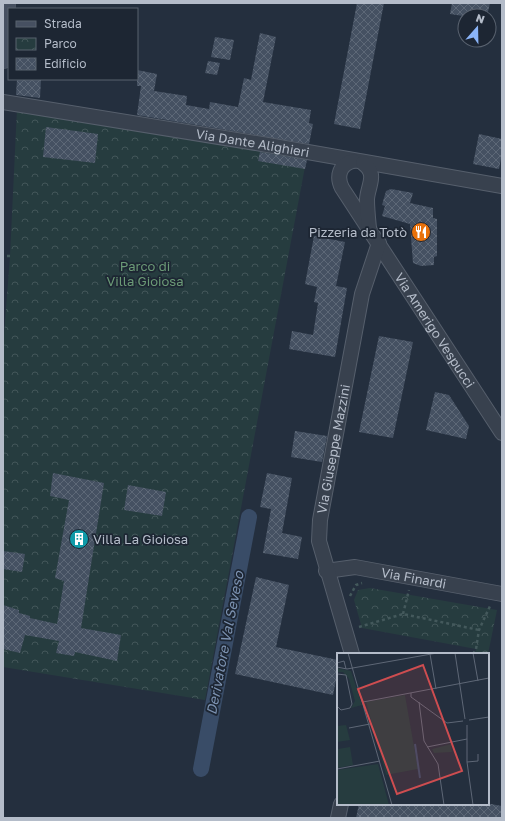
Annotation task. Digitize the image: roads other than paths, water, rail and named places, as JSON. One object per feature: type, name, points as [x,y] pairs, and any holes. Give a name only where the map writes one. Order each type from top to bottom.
[{"type":"main road","points":[[3,59],[6,3]]},
{"type":"street","name":"Via Dante Alighieri","points":[[3,102],[262,144],[502,186]]},
{"type":"street","name":"Via Amerigo Vespucci","points":[[369,228],[367,197],[372,177],[370,169],[358,162],[342,167],[338,178],[339,183],[502,433]]},
{"type":"street","name":"Via Giuseppe Mazzini","points":[[352,653],[350,628],[326,571],[319,541],[320,520],[362,294],[379,243]]},
{"type":"street","name":"Via Finardi","points":[[326,571],[355,567],[410,583],[499,600]]},
{"type":"street","points":[[338,818],[341,805]]},
{"type":"waterway","name":"Derivatore Val Seveso","points":[[201,769],[249,517]]},
{"type":"place","name":"Pizzeria da Totò","points":[[421,232]]},
{"type":"place","name":"Villa La Gioiosa","points":[[79,539]]},
{"type":"park label","name":"Parco di Villa Gioiosa","points":[[145,274]]}]
